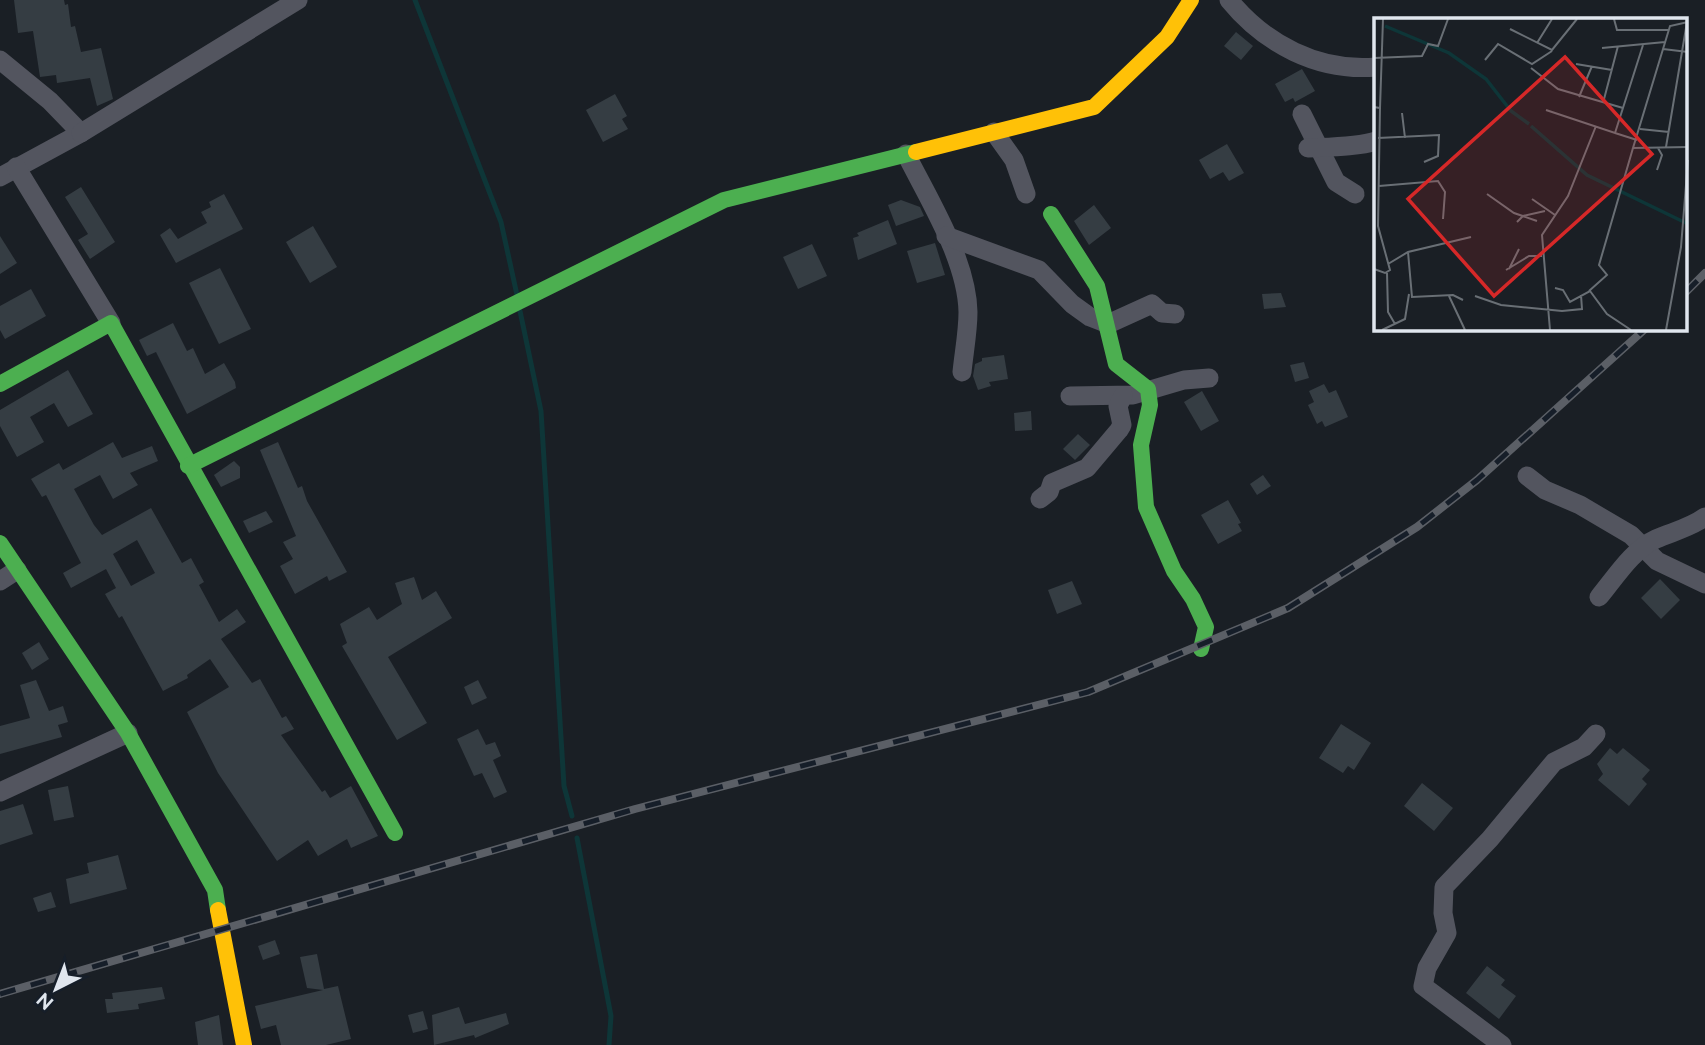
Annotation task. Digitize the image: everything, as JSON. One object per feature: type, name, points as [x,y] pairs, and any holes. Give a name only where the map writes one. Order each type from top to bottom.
[{"type":"street","points":[[298,0],[81,134],[8,172],[111,323],[188,466],[395,833]]},
{"type":"street","points":[[188,466],[724,200],[906,155],[1020,123],[1051,119],[1094,107],[1167,37],[1191,0]]},
{"type":"street","points":[[1229,0],[1240,15],[1283,49],[1324,63],[1374,67]]},
{"type":"street","points":[[0,60],[50,101],[81,134]]},
{"type":"street","points":[[1301,114],[1313,147],[1336,183],[1354,194]]},
{"type":"street","points":[[994,132],[1014,160],[1026,194]]},
{"type":"street","points":[[1313,147],[1346,143],[1357,146],[1374,142]]},
{"type":"street","points":[[906,155],[946,236],[963,280],[968,311],[962,372]]},
{"type":"street","points":[[1051,214],[1087,266],[1097,286],[1116,364],[1148,389],[1150,405],[1141,445],[1146,507],[1174,571],[1193,599],[1206,627],[1201,649]]},
{"type":"street","points":[[946,236],[1039,270],[1072,304],[1090,317],[1108,324],[1152,304],[1161,313],[1175,314]]},
{"type":"street","points":[[0,384],[111,323]]},
{"type":"street","points":[[1070,396],[1123,396],[1184,380],[1209,378]]},
{"type":"street","points":[[1040,499],[1049,492],[1052,483],[1087,468],[1119,430],[1122,425],[1118,406],[1123,396]]},
{"type":"street","points":[[1527,476],[1545,490],[1580,505],[1631,535],[1657,561],[1705,584]]},
{"type":"street","points":[[1599,597],[1629,560],[1654,540],[1667,537],[1705,517]]},
{"type":"street","points":[[0,543],[128,733],[215,890],[220,930],[244,1045]]},
{"type":"street","points":[[0,581],[17,570]]},
{"type":"street","points":[[0,792],[128,733]]},
{"type":"street","points":[[1502,1045],[1423,986],[1427,968],[1447,933],[1443,913],[1444,887],[1490,839],[1554,762],[1584,747],[1596,734]]},
{"type":"building","points":[[14,0],[64,0],[65,5],[68,4],[71,27],[75,26],[81,52],[101,48],[113,99],[97,106],[90,78],[57,83],[56,75],[40,77],[33,31],[18,33]]},
{"type":"building","points":[[1236,32],[1253,46],[1241,60],[1224,46]]},
{"type":"building","points":[[1302,69],[1315,91],[1295,102],[1293,98],[1285,102],[1275,84]]},
{"type":"building","points":[[615,94],[627,116],[622,119],[628,129],[603,142],[586,110]]},
{"type":"building","points":[[1227,144],[1244,173],[1229,181],[1223,172],[1210,179],[1199,160]]},
{"type":"building","points":[[81,187],[115,242],[90,259],[78,240],[88,234],[65,197]]},
{"type":"building","points":[[224,194],[243,229],[176,263],[160,235],[170,228],[178,239],[207,223],[201,212],[211,207],[209,202]]},
{"type":"building","points":[[901,200],[920,207],[924,216],[896,226],[888,205]]},
{"type":"building","points":[[1094,205],[1111,228],[1089,245],[1074,221]]},
{"type":"building","points":[[888,220],[897,244],[858,260],[853,238],[859,236],[857,233]]},
{"type":"building","points":[[313,226],[337,267],[310,283],[286,242]]},
{"type":"building","points":[[0,236],[17,263],[0,274]]},
{"type":"building","points":[[935,243],[945,275],[917,283],[907,251]]},
{"type":"building","points":[[812,244],[827,276],[798,289],[783,257]]},
{"type":"building","points":[[220,268],[251,329],[219,344],[189,283]]},
{"type":"building","points":[[31,289],[46,316],[5,339],[0,330],[0,306]]},
{"type":"building","points":[[1281,293],[1286,307],[1264,309],[1262,294]]},
{"type":"building","points":[[173,323],[187,351],[193,348],[205,374],[224,363],[236,388],[187,414],[156,352],[147,356],[139,340]]},
{"type":"building","points":[[1004,355],[1008,379],[989,382],[991,386],[978,390],[973,376],[975,364],[982,361],[982,358]]},
{"type":"building","points":[[1304,362],[1309,378],[1295,382],[1290,365]]},
{"type":"building","points":[[68,370],[93,414],[68,427],[54,403],[30,417],[44,442],[17,457],[0,426],[0,410]]},
{"type":"building","points":[[1324,384],[1329,393],[1336,390],[1348,417],[1325,427],[1322,421],[1317,424],[1308,405],[1314,402],[1309,391]]},
{"type":"building","points":[[1202,391],[1219,421],[1201,431],[1184,402]]},
{"type":"building","points":[[1031,411],[1032,430],[1015,431],[1014,413]]},
{"type":"building","points":[[1078,434],[1090,445],[1075,460],[1063,449]]},
{"type":"building","points":[[113,442],[122,458],[152,446],[158,461],[130,473],[138,485],[113,499],[100,475],[74,489],[94,525],[102,535],[151,508],[182,563],[191,558],[204,582],[199,585],[219,622],[237,609],[246,622],[221,639],[252,683],[260,679],[282,718],[286,716],[294,729],[281,735],[322,792],[325,790],[330,798],[351,786],[378,836],[351,848],[347,839],[318,856],[308,840],[277,861],[218,773],[187,712],[229,687],[210,659],[187,675],[188,678],[163,691],[122,616],[119,618],[105,594],[116,588],[106,569],[71,588],[63,573],[81,563],[46,495],[42,497],[31,479],[59,463],[63,470]],"holes":[[[137,540],[155,573],[131,586],[113,554]]]},
{"type":"building","points":[[278,442],[298,488],[302,486],[307,501],[347,572],[329,581],[327,576],[295,594],[280,566],[293,559],[283,542],[296,536],[260,450]]},
{"type":"building","points":[[234,461],[240,467],[240,478],[221,487],[214,475]]},
{"type":"building","points":[[1263,475],[1271,486],[1257,495],[1250,484]]},
{"type":"building","points":[[1228,500],[1241,523],[1238,524],[1242,531],[1218,544],[1201,515]]},
{"type":"building","points":[[266,511],[273,522],[249,533],[243,521]]},
{"type":"building","points":[[414,577],[422,600],[436,591],[452,618],[388,657],[427,723],[397,740],[342,646],[347,643],[340,624],[369,607],[377,620],[402,604],[395,583]]},
{"type":"building","points":[[1660,579],[1680,600],[1661,619],[1641,598]]},
{"type":"building","points":[[1072,581],[1082,604],[1057,614],[1048,590]]},
{"type":"building","points":[[39,642],[49,659],[32,670],[22,653]]},
{"type":"building","points":[[36,680],[49,711],[63,706],[68,722],[58,725],[62,737],[0,754],[0,726],[30,718],[20,685]]},
{"type":"building","points":[[478,680],[487,698],[472,705],[464,687]]},
{"type":"building","points":[[1341,724],[1371,743],[1354,770],[1348,766],[1343,773],[1319,758]]},
{"type":"building","points":[[478,729],[486,745],[495,742],[501,756],[493,760],[507,792],[494,798],[482,773],[474,776],[457,739]]},
{"type":"building","points":[[1610,748],[1617,754],[1623,748],[1650,770],[1642,779],[1647,784],[1629,806],[1598,780],[1603,774],[1597,764]]},
{"type":"building","points":[[1422,783],[1453,808],[1434,831],[1404,806]]},
{"type":"building","points":[[68,786],[74,817],[54,821],[48,790]]},
{"type":"building","points":[[23,804],[33,834],[0,845],[0,811]]},
{"type":"building","points":[[118,855],[127,889],[70,904],[66,879],[89,873],[87,863]]},
{"type":"building","points":[[51,892],[56,907],[38,912],[33,898]]},
{"type":"building","points":[[275,940],[280,954],[263,960],[258,946]]},
{"type":"building","points":[[317,954],[324,989],[338,986],[351,1039],[326,1045],[281,1045],[276,1025],[261,1029],[255,1006],[323,990],[307,988],[300,957]]},
{"type":"building","points":[[1487,966],[1505,980],[1501,985],[1516,996],[1499,1019],[1466,993]]},
{"type":"building","points":[[162,987],[165,999],[138,1004],[139,1009],[107,1013],[105,999],[113,999],[112,993]]},
{"type":"building","points":[[459,1007],[465,1024],[506,1013],[509,1024],[475,1038],[474,1035],[434,1045],[432,1015]]},
{"type":"building","points":[[423,1011],[428,1029],[413,1033],[408,1015]]},
{"type":"building","points":[[219,1015],[223,1045],[198,1045],[195,1022]]},
{"type":"waterway","points":[[415,0],[501,222],[517,295]]},
{"type":"waterway","points":[[520,311],[541,411],[564,786],[572,816]]},
{"type":"waterway","points":[[577,838],[611,1016],[609,1045]]},
{"type":"railway","points":[[1688,290],[1705,273]]},
{"type":"railway","points":[[0,994],[635,809],[1088,692],[1288,608],[1417,527],[1477,480],[1643,331]]},
{"type":"traffic: fast","points":[[188,466],[724,200],[916,152]]},
{"type":"traffic: fast","points":[[1051,214],[1097,286],[1116,364],[1148,389],[1150,405],[1141,445],[1146,507],[1174,571],[1193,599],[1206,627],[1201,649]]},
{"type":"traffic: fast","points":[[0,384],[111,323],[395,833]]},
{"type":"traffic: fast","points":[[0,543],[128,733],[215,890],[218,910]]},
{"type":"traffic: slow","points":[[916,152],[1094,107],[1167,37],[1191,0]]},
{"type":"traffic: slow","points":[[218,910],[244,1045]]}]
